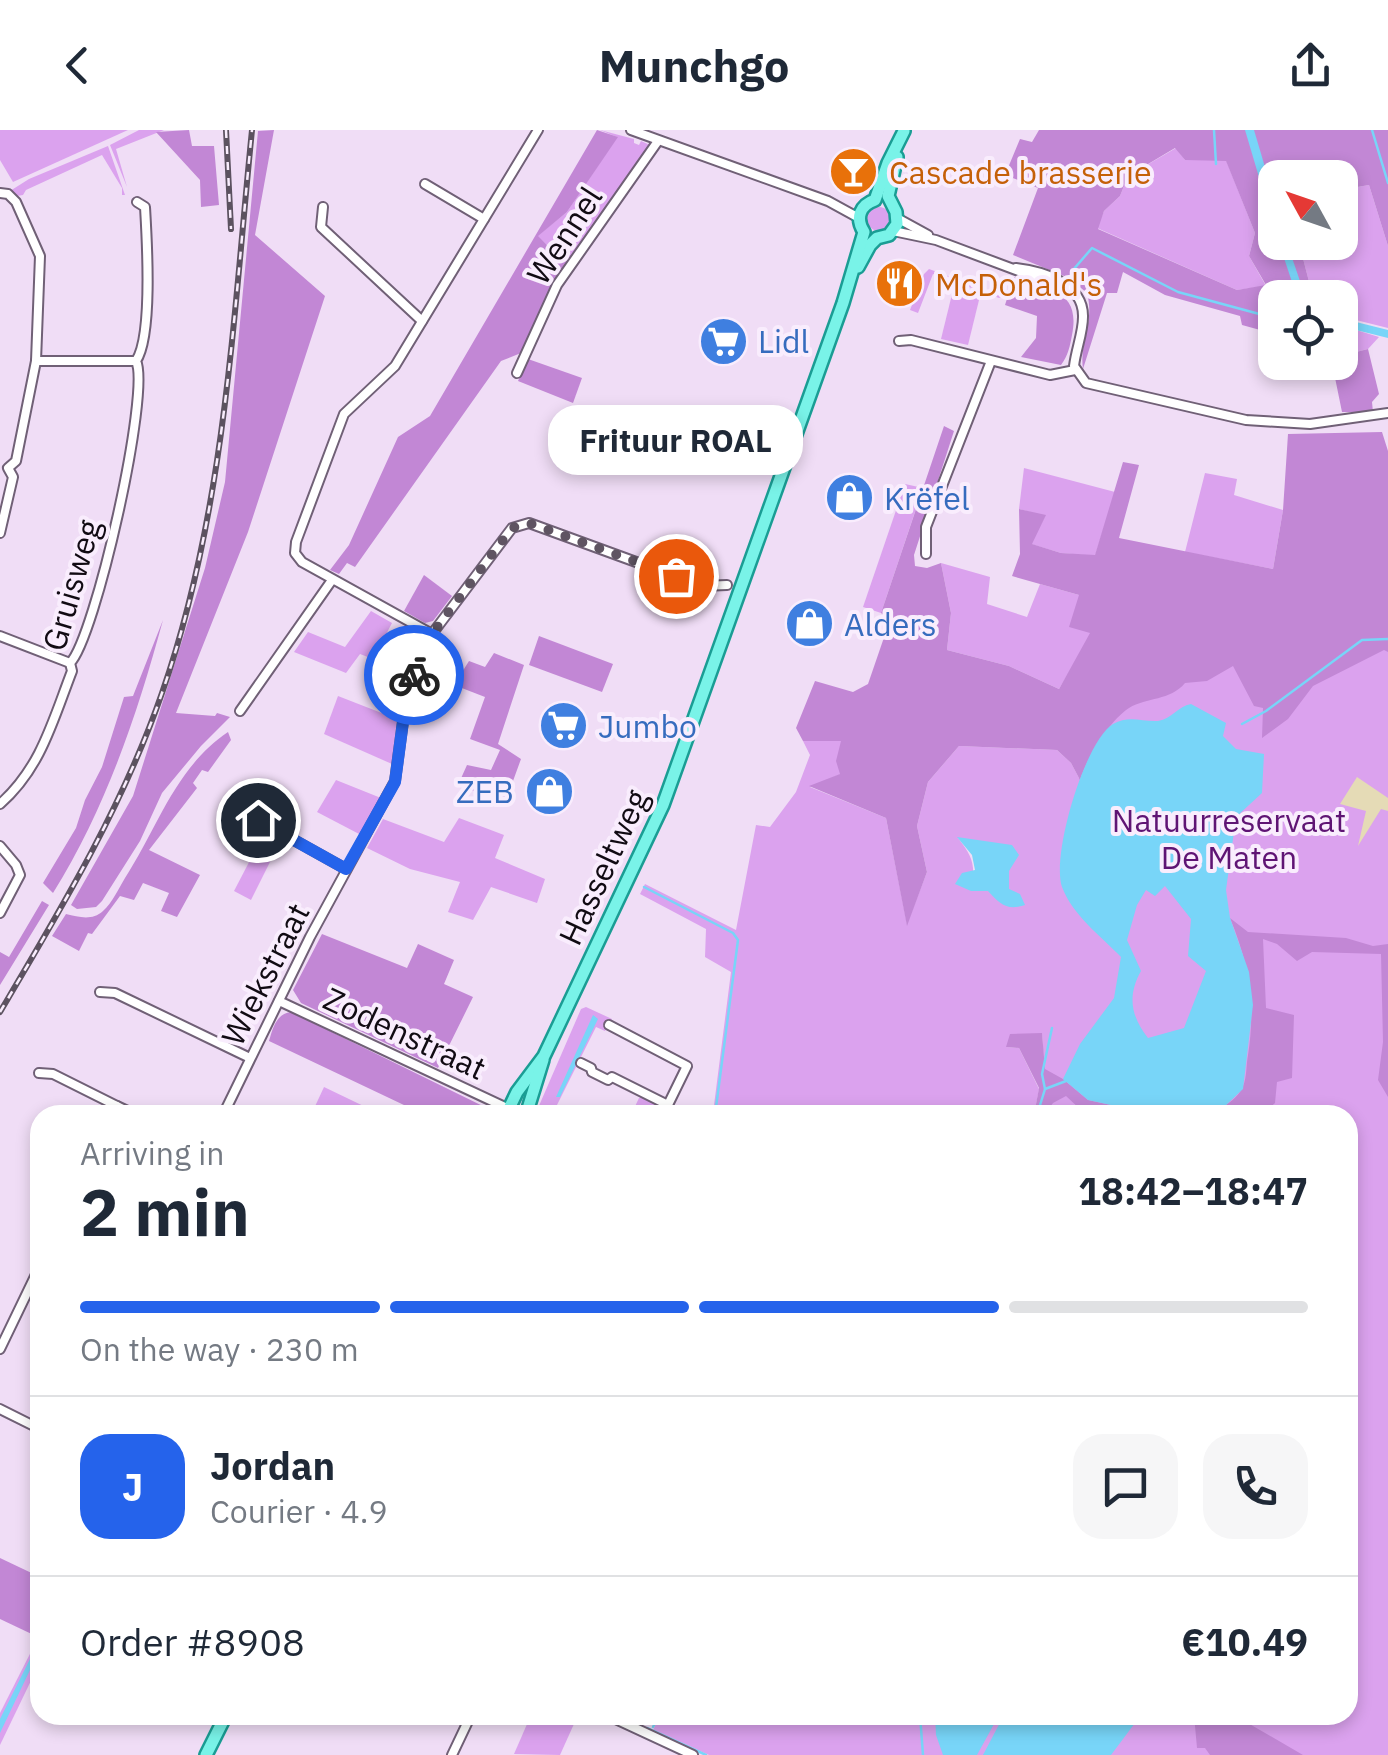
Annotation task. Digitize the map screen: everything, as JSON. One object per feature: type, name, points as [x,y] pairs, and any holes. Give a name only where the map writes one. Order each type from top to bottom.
[{"type":"main road","points":[[905,130],[889,187],[895,224],[876,238],[864,232],[860,213],[876,200],[888,163],[905,130]]},
{"type":"main road","points":[[876,200],[890,204]]},
{"type":"main road","name":"Hasseltweg","points":[[513,1105],[544,1056],[663,805],[864,232]]},
{"type":"main road","name":"Hasseltweg","points":[[842,303],[876,238]]},
{"type":"main road","name":"Hasseltweg","points":[[529,1105],[544,1056]]},
{"type":"main road","points":[[206,1755],[221,1725]]},
{"type":"street","points":[[432,634],[302,562],[295,553],[296,542],[344,414],[395,366],[538,130]]},
{"type":"street","points":[[630,130],[648,133],[658,140],[860,213]]},
{"type":"street","name":"Wennel","points":[[517,373],[557,285],[658,140]]},
{"type":"street","points":[[426,184],[484,220]]},
{"type":"street","points":[[0,533],[12,477],[4,468],[16,460],[36,361],[40,256],[16,202],[4,194]]},
{"type":"street","name":"Gruisweg","points":[[0,804],[18,788],[34,764],[72,670],[70,663],[78,655],[94,605],[119,508],[137,398],[140,370],[136,362],[142,352],[146,296],[145,208],[137,202]]},
{"type":"street","points":[[323,207],[321,227],[422,321]]},
{"type":"street","points":[[895,224],[1016,268],[1044,274],[1075,292],[1084,319],[1075,370]]},
{"type":"street","points":[[899,341],[911,340],[1050,375],[1075,370]]},
{"type":"street","points":[[512,360],[522,363]]},
{"type":"street","points":[[36,361],[136,362]]},
{"type":"street","points":[[926,554],[926,527],[991,361]]},
{"type":"street","points":[[1075,370],[1094,386],[1246,420],[1310,424],[1388,413]]},
{"type":"street","name":"Wiekstraat","points":[[228,1105],[346,869],[395,782],[406,699],[432,634],[512,528],[529,523],[702,586],[727,585]]},
{"type":"street","points":[[240,711],[332,580]]},
{"type":"street","points":[[0,636],[70,663]]},
{"type":"street","points":[[258,820],[346,869]]},
{"type":"street","points":[[0,846],[20,875],[0,913]]},
{"type":"street","points":[[100,992],[116,993],[250,1058]]},
{"type":"street","name":"Zodenstraat","points":[[280,1001],[492,1105]]},
{"type":"street","points":[[580,1063],[608,1080],[612,1078],[668,1105],[688,1066],[610,1025]]},
{"type":"street","points":[[39,1073],[53,1074],[115,1105]]},
{"type":"street","points":[[0,1349],[30,1287]]},
{"type":"street","points":[[0,1409],[30,1423]]},
{"type":"street","points":[[452,1755],[467,1725]]},
{"type":"street","points":[[628,1725],[693,1755]]},
{"type":"green space","points":[[0,130],[128,130],[13,182],[0,160]]},
{"type":"green space","points":[[139,130],[164,130],[116,149],[127,187],[110,145]]},
{"type":"green space","points":[[600,130],[652,146],[573,256],[547,245],[537,236],[567,212],[617,137]]},
{"type":"green space","points":[[108,146],[125,195],[102,155],[26,190],[23,195],[10,191],[29,179]]},
{"type":"green space","points":[[1176,148],[1185,160],[1226,160],[1255,233],[1249,256],[1263,280],[1258,280],[1258,287],[1237,290],[1097,228],[1104,211],[1120,196],[1128,176]]},
{"type":"green space","points":[[1369,185],[1388,246],[1388,328],[1358,320],[1358,280],[1309,280],[1303,260],[1358,260],[1358,187]]},
{"type":"green space","points":[[879,207],[888,210],[888,228],[879,231],[870,228],[867,219],[870,210]]},
{"type":"green space","points":[[929,269],[997,294],[1000,287],[1008,290],[999,298],[933,274],[918,313],[910,310]]},
{"type":"green space","points":[[954,286],[980,296],[968,345],[941,339]]},
{"type":"green space","points":[[1358,331],[1379,337],[1368,349],[1358,352]]},
{"type":"green space","points":[[1024,468],[1115,492],[1095,556],[1061,553],[1031,544],[1045,516],[1019,509]]},
{"type":"green space","points":[[1205,473],[1237,479],[1234,495],[1283,510],[1273,569],[1185,552]]},
{"type":"green space","points":[[905,484],[923,488],[881,613],[863,607]]},
{"type":"green space","name":"Natuurreservaat De Maten","points":[[941,563],[990,577],[987,604],[1027,617],[1040,584],[1079,595],[1388,641],[1388,1755],[709,1755],[653,1730],[655,1725],[1358,1725],[1358,1105],[1047,1105],[1042,1034],[1006,1047],[1019,1048],[1039,1089],[1036,1105],[714,1105],[731,972],[705,957],[706,929],[640,894],[645,884],[736,930],[756,825],[770,827],[796,792],[810,755],[803,741],[841,741],[841,774],[810,787],[886,818],[907,924],[927,872],[917,826],[928,782],[959,746],[1057,750],[1079,778],[1082,650],[1059,689],[1009,666],[947,650],[951,613]],"holes":[[[958,838],[982,842],[1009,871],[1009,889],[971,891],[972,862]]]},
{"type":"green space","points":[[371,611],[392,623],[373,659],[360,654],[346,673],[294,652],[308,632],[345,647]]},
{"type":"green space","points":[[338,696],[397,719],[392,764],[324,734]]},
{"type":"green space","points":[[336,780],[381,798],[361,835],[317,812]]},
{"type":"green space","points":[[459,818],[504,835],[495,858],[545,879],[537,903],[491,887],[473,920],[448,912],[460,882],[410,869],[367,848],[383,819],[444,842]]},
{"type":"green space","points":[[268,834],[280,842],[251,900],[234,891],[261,839]]},
{"type":"green space","points":[[586,1007],[612,1019],[605,1031],[596,1027],[557,1105],[539,1105],[581,1009]]},
{"type":"green space","points":[[324,1087],[361,1105],[316,1105]]},
{"type":"green space","points":[[646,1096],[657,1105],[636,1105],[639,1098]]},
{"type":"green space","points":[[30,1654],[30,1683],[0,1745],[0,1713]]},
{"type":"green space","points":[[527,1725],[574,1725],[560,1755],[514,1754]]},
{"type":"shaded area","points":[[189,130],[192,146],[214,146],[219,205],[201,207],[200,180],[156,132]]},
{"type":"shaded area","points":[[274,130],[255,235],[325,296],[248,532],[176,713],[217,713],[230,717],[162,793],[140,841],[102,901],[96,907],[77,909],[71,905],[133,796],[205,568],[225,482],[258,131]]},
{"type":"shaded area","points":[[597,130],[618,137],[567,212],[538,236],[547,245],[573,256],[551,288],[521,353],[501,361],[355,567],[347,563],[339,574],[330,570],[349,545],[398,437],[430,416]]},
{"type":"shaded area","points":[[1039,130],[1388,130],[1388,246],[1369,185],[1358,187],[1358,160],[1258,160],[1258,260],[1303,260],[1309,280],[1263,280],[1249,256],[1255,233],[1226,161],[1185,160],[1175,148],[1128,176],[1120,196],[1104,211],[1098,229],[1237,290],[1258,286],[1258,329],[1242,325],[1240,316],[1165,295],[1123,272],[1117,293],[1107,293],[1083,369],[1089,314],[1087,293],[1069,278],[1013,255],[1038,188],[1005,175],[1020,139],[1032,142]]},
{"type":"shaded area","points":[[1014,277],[1060,294],[1072,309],[1071,339],[1061,365],[1021,357],[1036,338],[1037,316],[1005,305]]},
{"type":"shaded area","points":[[1368,349],[1379,394],[1372,402],[1373,412],[1342,412],[1335,380],[1358,380],[1358,352]]},
{"type":"shaded area","points":[[528,359],[582,378],[573,403],[518,381]]},
{"type":"shaded area","points":[[944,426],[954,431],[914,555],[915,566],[927,568],[941,563],[951,613],[947,650],[1009,666],[1059,689],[1090,633],[1069,627],[1079,595],[1012,576],[1020,554],[1019,509],[1046,515],[1032,544],[1061,553],[1095,555],[1123,462],[1139,465],[1119,538],[1273,569],[1283,510],[1288,434],[1382,432],[1388,451],[1388,652],[1384,650],[1313,686],[1288,719],[1262,738],[1263,708],[1254,706],[1233,666],[1207,681],[1185,683],[1172,693],[1121,714],[1100,741],[1080,780],[1071,763],[1057,750],[959,746],[928,782],[917,826],[927,872],[907,926],[886,818],[809,786],[840,774],[836,761],[841,741],[803,741],[796,728],[815,681],[853,692],[868,684],[890,620],[881,613]]},
{"type":"shaded area","points":[[424,575],[452,596],[433,621],[425,623],[404,611]]},
{"type":"shaded area","points":[[163,620],[118,760],[89,828],[53,893],[43,883],[76,828],[102,767],[124,697],[133,696]]},
{"type":"shaded area","points":[[539,636],[613,664],[602,692],[529,665]]},
{"type":"shaded area","points":[[494,653],[524,665],[498,744],[521,759],[505,803],[458,785],[467,765],[491,770],[500,750],[470,739],[485,697],[454,685],[469,661],[485,667]]},
{"type":"shaded area","points":[[228,732],[231,740],[208,772],[202,770],[193,783],[197,788],[149,850],[200,875],[177,917],[161,911],[169,893],[143,883],[134,900],[120,896],[92,934],[88,933],[79,951],[52,936],[66,914],[90,917],[106,908],[181,781],[194,763]]},
{"type":"shaded area","points":[[42,901],[49,905],[0,985],[0,952],[9,957]]},
{"type":"shaded area","points":[[1230,918],[1248,932],[1346,938],[1373,946],[1388,944],[1388,1097],[1378,1080],[1383,1042],[1381,954],[1312,952],[1297,961],[1277,944],[1263,939],[1266,1008],[1294,1015],[1292,1078],[1277,1082],[1273,1105],[1226,1105],[1241,1091],[1250,1037],[1249,985]]},
{"type":"shaded area","points":[[322,934],[407,968],[418,944],[454,960],[444,984],[473,997],[438,1068],[301,1003],[293,990]]},
{"type":"shaded area","points":[[291,1012],[481,1105],[404,1105],[269,1041],[286,1013]]},
{"type":"shaded area","points":[[1042,1033],[1045,1069],[1088,1100],[1111,1105],[1076,1105],[1066,1096],[1052,1105],[1036,1105],[1039,1088],[1019,1048],[1006,1047],[1010,1034]]},
{"type":"shaded area","points":[[0,1558],[30,1572],[30,1633],[0,1619]]},
{"type":"shaded area","points":[[1195,1725],[1251,1725],[1303,1755],[1210,1755],[1205,1748],[1197,1748]]},
{"type":"sand","points":[[1357,777],[1388,798],[1388,811],[1381,809],[1358,846],[1366,811],[1340,804]]},
{"type":"water","points":[[1245,130],[1254,130],[1263,160],[1258,160],[1258,174]]},
{"type":"water","points":[[1285,260],[1293,260],[1300,280],[1291,280]]},
{"type":"water","points":[[1358,322],[1388,330],[1388,338],[1358,330]]},
{"type":"water","points":[[1191,704],[1226,723],[1223,736],[1236,749],[1264,754],[1262,793],[1236,817],[1226,890],[1230,918],[1249,972],[1253,1005],[1243,1089],[1226,1105],[1111,1105],[1088,1100],[1063,1079],[1080,1044],[1114,998],[1121,957],[1080,916],[1062,887],[1061,850],[1073,800],[1092,752],[1113,724],[1130,719],[1167,718]],"holes":[[[1165,886],[1191,919],[1188,956],[1206,971],[1184,1028],[1148,1038],[1133,1006],[1141,971],[1127,940],[1137,905],[1146,890],[1155,896]]]},
{"type":"water","points":[[957,837],[1012,845],[1019,855],[1009,871],[1009,889],[1020,894],[1025,905],[1009,907],[988,891],[971,891],[955,884],[962,873],[975,870],[972,855]]},
{"type":"water","points":[[593,1015],[598,1019],[560,1097],[556,1097]]},
{"type":"water","points":[[30,1659],[30,1670],[0,1733],[0,1719]]},
{"type":"water","points":[[936,1725],[994,1725],[977,1755],[943,1755]]},
{"type":"water","points":[[999,1725],[1134,1725],[1111,1755],[983,1755]]},
{"type":"waterway","points":[[1214,130],[1216,164]]},
{"type":"waterway","points":[[1372,130],[1388,183]]},
{"type":"waterway","points":[[1073,270],[1092,248],[1178,292],[1258,314]]},
{"type":"waterway","points":[[1242,724],[1266,711],[1362,640],[1388,639]]},
{"type":"waterway","points":[[644,887],[733,933],[738,940],[716,1105]]},
{"type":"waterway","points":[[1045,1089],[1042,1074],[1052,1028]]},
{"type":"waterway","points":[[1040,1105],[1045,1089],[1066,1081]]},
{"type":"waterway","points":[[921,1725],[923,1755]]},
{"type":"waterway","points":[[647,1728],[706,1755]]},
{"type":"railway","points":[[226,130],[231,229]]},
{"type":"railway","points":[[0,1012],[68,896],[129,776],[162,693],[183,625],[200,555],[224,414],[252,130]]},
{"type":"way so far","points":[[414,675],[432,634],[512,528],[520,523],[676,576]]},
{"type":"place","name":"Cascade brasserie","points":[[854,172]]},
{"type":"place","name":"McDonald's","points":[[900,284]]},
{"type":"place","name":"Lidl","points":[[723,341]]},
{"type":"place","name":"Krëfel","points":[[849,498]]},
{"type":"place","name":"Frituur ROAL","points":[[676,576]]},
{"type":"place","name":"Alders","points":[[809,624]]},
{"type":"place","name":"Jumbo","points":[[563,726]]},
{"type":"place","name":"ZEB","points":[[549,791]]},
{"type":"route","points":[[258,820],[346,869],[395,782],[406,699],[414,675]]}]
